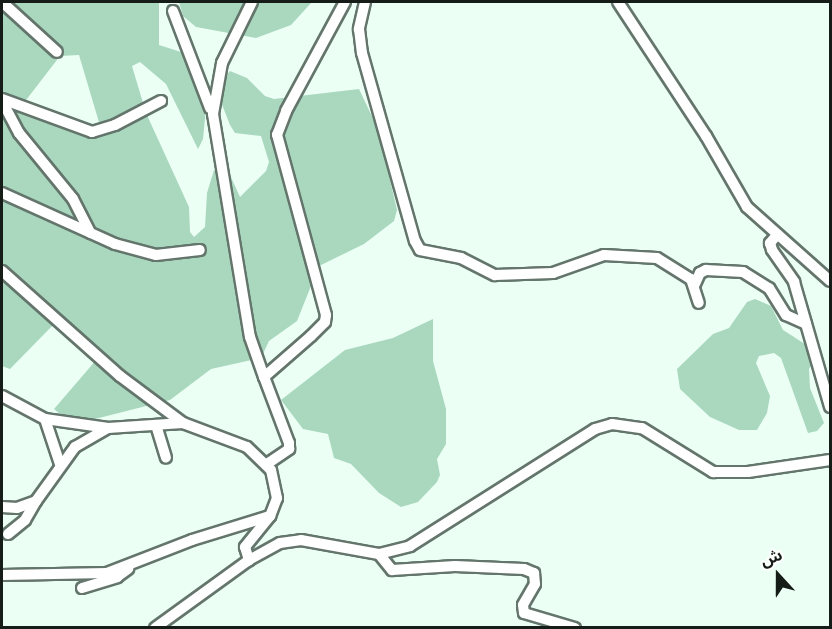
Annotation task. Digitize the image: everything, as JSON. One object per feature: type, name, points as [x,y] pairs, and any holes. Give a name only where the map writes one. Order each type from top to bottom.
[{"type":"street","points":[[2,2],[57,52]]},
{"type":"street","points":[[213,114],[222,63],[252,2]]},
{"type":"street","points":[[264,377],[325,322],[323,296],[277,135],[286,111],[345,2]]},
{"type":"street","points":[[365,2],[359,29],[362,53],[414,241],[420,250],[461,258],[495,274],[553,273],[604,255],[657,258],[695,284]]},
{"type":"street","points":[[618,2],[696,119],[747,207],[831,281]]},
{"type":"street","points":[[173,11],[213,114],[250,337],[289,442],[289,449],[267,464]]},
{"type":"street","points":[[2,100],[92,132],[115,125],[161,100]]},
{"type":"street","points":[[2,100],[19,133],[73,200],[90,233]]},
{"type":"street","points":[[2,193],[115,244],[156,255],[200,250]]},
{"type":"street","points":[[777,235],[770,243],[772,250],[794,282],[831,407]]},
{"type":"street","points":[[699,303],[695,284],[700,273],[706,270],[743,272],[769,288],[786,315],[806,324]]},
{"type":"street","points":[[2,271],[120,376],[183,423],[247,447],[267,464],[277,491],[270,516],[245,547],[249,560]]},
{"type":"street","points":[[2,396],[45,419],[108,428],[183,423]]},
{"type":"street","points":[[45,419],[60,464]]},
{"type":"street","points":[[155,627],[249,560],[280,543],[301,540],[379,554],[410,546],[579,437],[612,424],[642,428],[713,472],[748,472],[831,460]]},
{"type":"street","points":[[156,425],[166,457]]},
{"type":"street","points":[[8,534],[25,520],[60,464],[75,447],[108,428]]},
{"type":"street","points":[[2,507],[17,508],[36,501]]},
{"type":"street","points":[[2,575],[94,574],[132,564],[270,516]]},
{"type":"street","points":[[379,554],[392,570],[466,566],[524,568],[534,573],[536,584],[523,605],[524,613],[575,627]]},
{"type":"street","points":[[82,588],[117,577],[132,564]]},
{"type":"green space","points":[[2,2],[159,2],[159,45],[184,53],[206,108],[203,139],[198,149],[166,84],[140,62],[132,66],[146,113],[189,207],[190,232],[194,237],[205,227],[207,193],[214,170],[230,175],[240,197],[266,171],[269,162],[261,136],[235,133],[230,125],[221,102],[224,78],[230,71],[247,78],[265,96],[274,99],[359,89],[378,129],[397,210],[394,221],[364,244],[319,266],[297,321],[269,341],[261,358],[211,369],[170,400],[83,422],[60,414],[54,409],[97,359],[55,323],[10,369],[2,366]],"holes":[[[79,55],[101,129],[93,131],[23,104],[60,56]]]},
{"type":"green space","points":[[179,2],[312,2],[291,25],[256,38],[196,27],[183,16]]},
{"type":"green space","points":[[755,299],[771,306],[783,330],[808,346],[814,361],[809,369],[810,388],[824,423],[817,431],[808,433],[781,358],[774,353],[759,356],[756,363],[770,396],[767,413],[757,430],[739,430],[710,417],[680,389],[677,369],[713,334],[729,328],[747,302]]},
{"type":"green space","points":[[433,319],[433,361],[446,409],[446,444],[437,459],[440,475],[437,482],[418,502],[401,507],[379,493],[351,464],[334,458],[328,434],[303,429],[281,400],[345,350],[393,338]]}]
